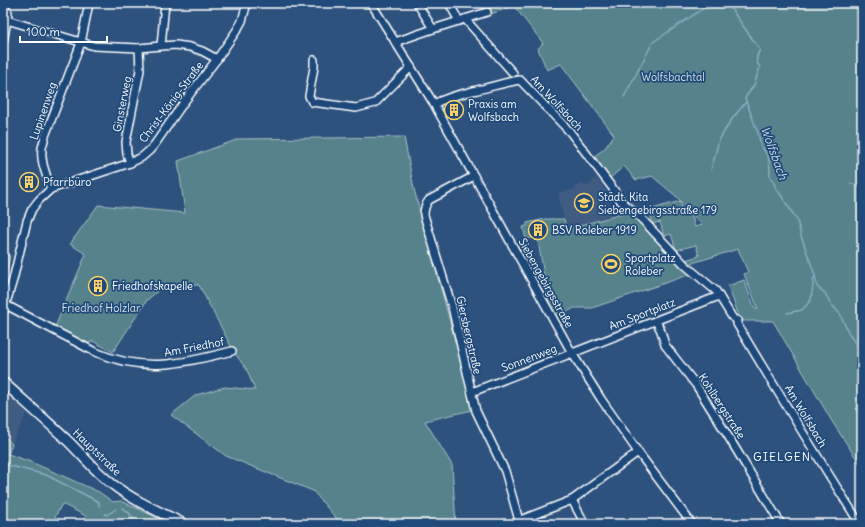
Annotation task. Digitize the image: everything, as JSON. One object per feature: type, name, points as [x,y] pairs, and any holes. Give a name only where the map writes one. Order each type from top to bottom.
[{"type":"main road","name":"Hauptstraße","points":[[3,382],[53,426],[100,474],[123,492],[184,524]]},
{"type":"street","name":"Lupinenweg","points":[[51,188],[42,160],[42,149],[45,136],[80,42],[89,3]]},
{"type":"street","points":[[161,46],[165,3]]},
{"type":"street","name":"Christ-König-Straße","points":[[3,313],[13,280],[27,221],[32,209],[39,200],[51,188],[130,163],[142,157],[150,150],[217,59],[242,21],[247,3]]},
{"type":"street","name":"Siebengebirgsstraße","points":[[371,3],[434,104],[572,353],[601,399],[638,452],[692,524]]},
{"type":"street","points":[[417,3],[432,29]]},
{"type":"street","points":[[449,3],[462,20],[513,73]]},
{"type":"street","points":[[3,42],[8,12]]},
{"type":"street","points":[[395,42],[487,12]]},
{"type":"street","points":[[7,20],[94,46],[139,48],[176,45],[202,51],[217,59]]},
{"type":"street","name":"Ginsterweg","points":[[130,163],[127,154],[126,142],[140,70],[139,48]]},
{"type":"street","points":[[314,60],[309,96],[312,102],[356,108],[375,103],[411,67]]},
{"type":"street","name":"Am Wolfsbach","points":[[434,104],[441,100],[469,92],[520,80],[570,132],[621,201],[636,213],[685,265],[716,291],[734,318],[738,321],[737,324],[771,381],[860,524]]},
{"type":"street","name":"Giersbergstraße","points":[[474,176],[430,200],[426,203],[424,211],[452,307],[476,411],[505,471],[519,522],[572,500],[638,452]]},
{"type":"street","name":"Am Sportplatz","points":[[572,353],[719,296]]},
{"type":"street","name":"Am Friedhof","points":[[6,305],[95,352],[120,361],[144,365],[176,364],[232,351]]},
{"type":"street","name":"Kohlbergstraße","points":[[656,321],[665,345],[696,385],[781,524]]},
{"type":"street","name":"Sonnenweg","points":[[472,392],[572,353]]},
{"type":"street","points":[[572,500],[585,524]]},
{"type":"shaded area","name":"Städt. Kita Siebengebirgsstraße 179","points":[[596,177],[605,189],[612,217],[566,229],[558,193],[576,189],[575,187],[583,184],[584,186],[591,185]]},
{"type":"shaded area","points":[[3,388],[29,409],[7,454],[3,453]]},
{"type":"green space","name":"Wolfsbachtal","points":[[484,3],[862,3],[862,187],[850,183],[862,188],[862,467],[833,423],[773,321],[738,321],[739,316],[728,286],[744,280],[755,309],[758,309],[744,274],[748,272],[738,249],[689,264],[685,260],[699,256],[696,245],[676,250],[671,234],[664,236],[660,222],[653,224],[649,210],[680,201],[684,215],[691,213],[695,227],[702,225],[677,197],[652,176],[636,180],[624,166],[609,179],[592,158],[605,148],[614,135],[561,64],[547,70],[538,49],[543,43],[514,6],[491,14]]},
{"type":"green space","name":"Friedhof Holzlar","points":[[404,137],[414,189],[472,410],[425,421],[452,465],[456,524],[341,524],[313,491],[226,456],[171,415],[196,395],[225,387],[255,390],[247,370],[234,352],[199,285],[164,286],[147,300],[113,352],[93,341],[87,344],[55,327],[86,254],[70,244],[98,205],[185,213],[178,161],[239,139]]},
{"type":"green space","name":"Sportplatz Roleber","points":[[630,212],[672,258],[691,274],[592,308],[574,308],[557,318],[549,303],[538,241],[540,240],[539,236],[526,239],[523,227],[527,226],[527,223],[545,219],[564,219],[566,229]]},
{"type":"green space","points":[[3,253],[10,256],[3,289]]},
{"type":"green space","points":[[6,438],[12,444],[8,454],[31,462],[99,492],[113,502],[121,501],[171,524],[83,524],[86,516],[62,504],[55,517],[69,524],[3,524],[3,441]]},
{"type":"waterway","points":[[624,97],[653,42],[714,3]]},
{"type":"waterway","name":"Wolfsbach","points":[[729,3],[732,10],[760,50],[757,59],[757,63],[760,67],[754,85],[745,98],[758,133],[761,146],[768,156],[770,176],[797,220],[815,275],[817,287],[825,293],[831,304],[840,314],[849,334],[855,343],[862,349]]},
{"type":"waterway","points":[[711,170],[719,140],[732,119],[746,102]]},
{"type":"waterway","points":[[787,313],[802,310],[811,300],[814,277]]},
{"type":"waterway","points":[[3,464],[46,475],[99,502],[99,506]]},
{"type":"waterway","points":[[122,508],[130,514],[136,524]]},
{"type":"waterway","points":[[105,514],[107,515],[116,509]]},
{"type":"place","name":"Praxis am Wolfsbach","points":[[454,110]]},
{"type":"place","name":"Pfarrbüro","points":[[29,182]]},
{"type":"place","name":"Städt. Kita Siebengebirgsstraße 179","points":[[584,203]]},
{"type":"place","name":"BSV Roleber 1919","points":[[538,230]]},
{"type":"place","name":"Sportplatz Roleber","points":[[611,264]]},
{"type":"place","name":"Friedhofskapelle","points":[[98,286]]},
{"type":"district","name":"GIELGEN","points":[[782,457]]}]
